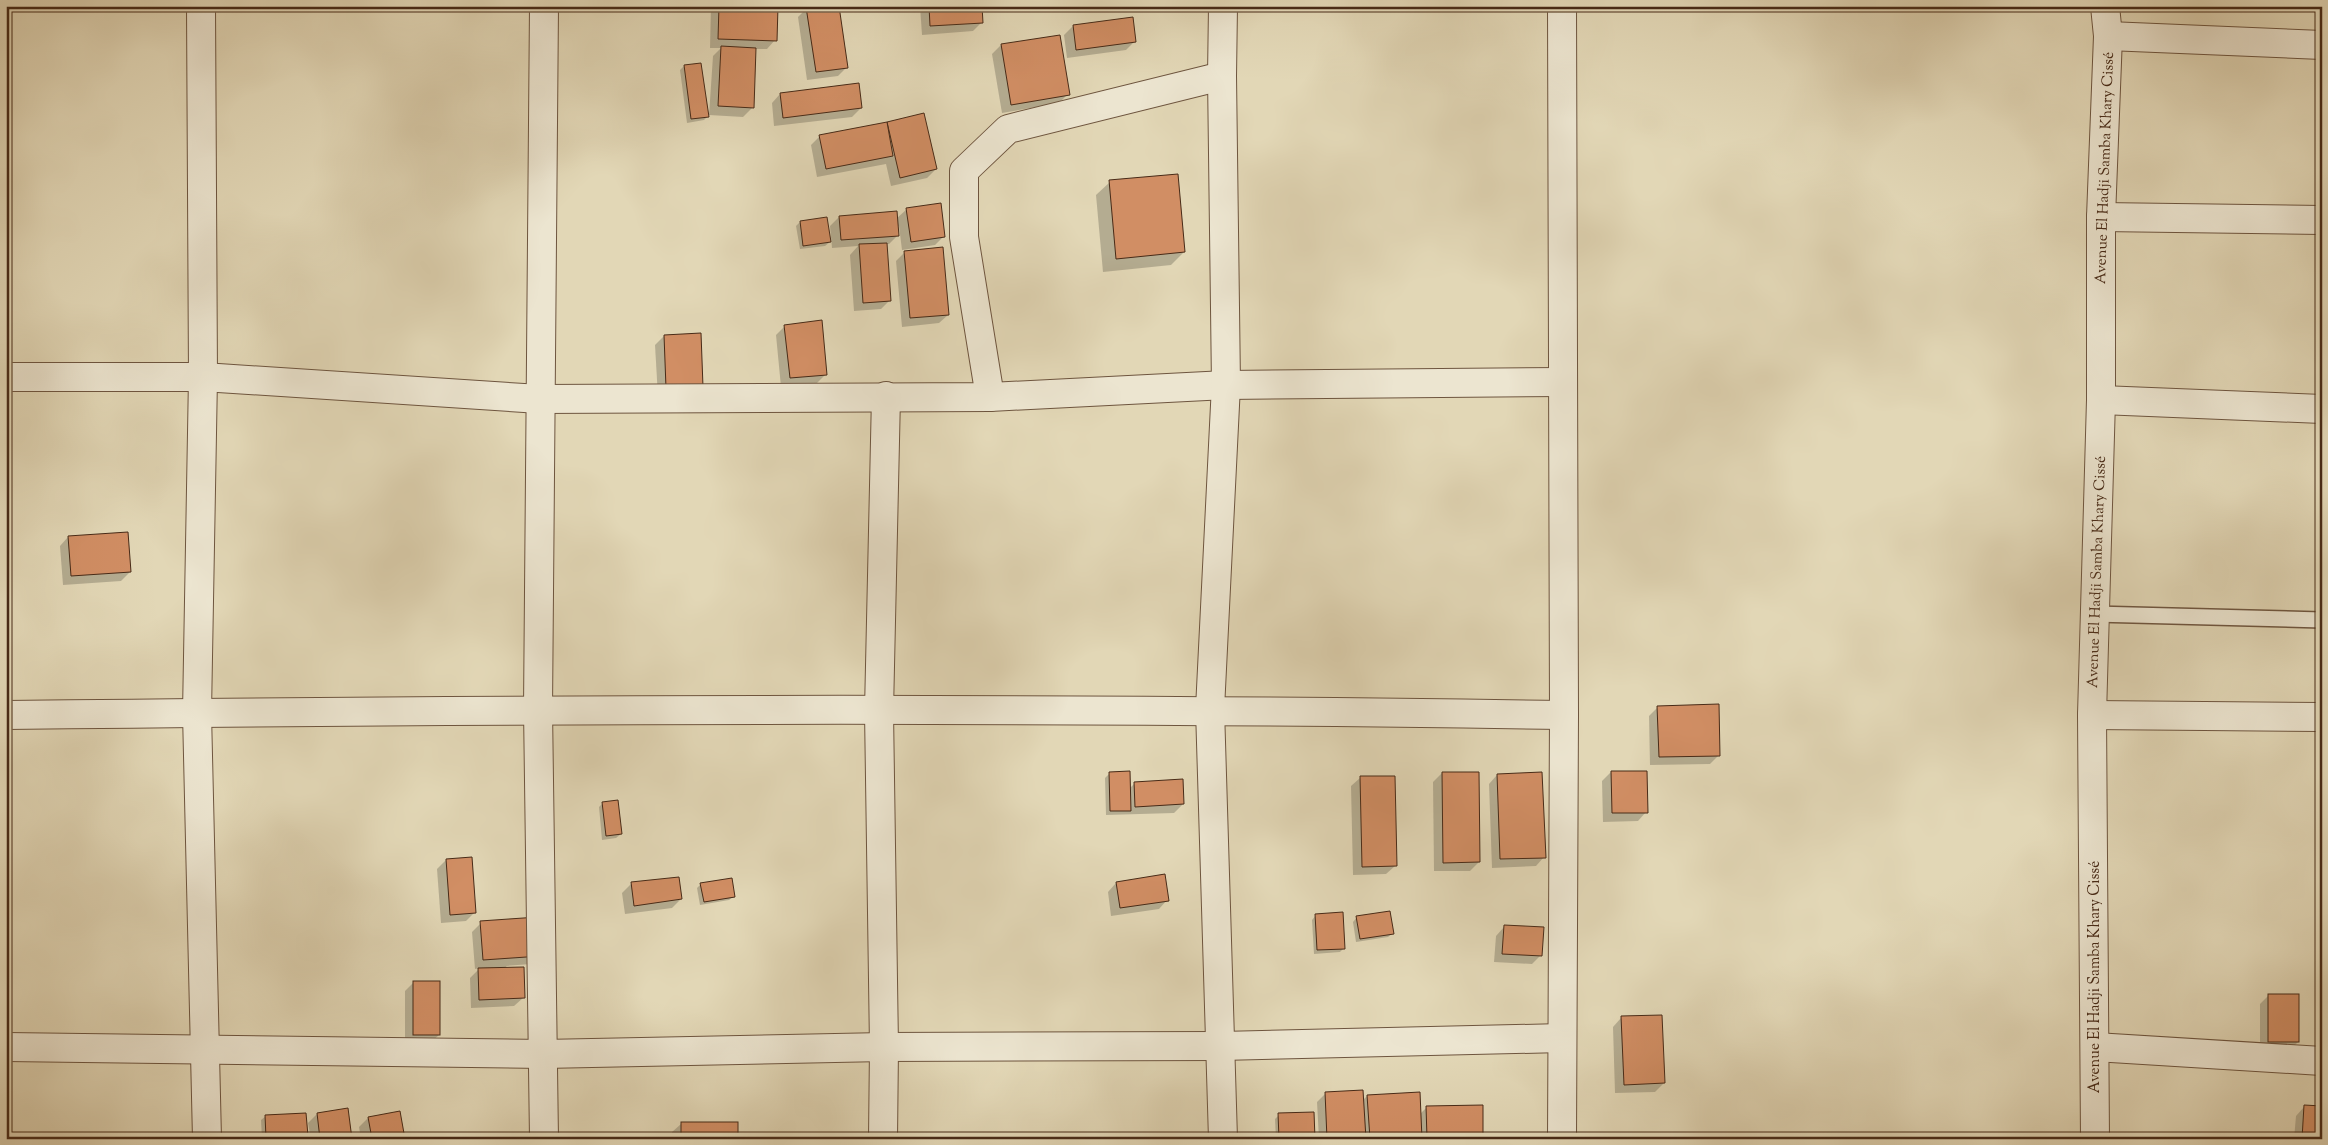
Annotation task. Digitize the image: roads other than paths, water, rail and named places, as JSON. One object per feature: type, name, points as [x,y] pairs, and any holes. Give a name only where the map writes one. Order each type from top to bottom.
[{"type":"street","points":[[200,6],[203,377],[197,713],[207,1139]]},
{"type":"street","points":[[544,6],[538,709],[544,1139]]},
{"type":"street","points":[[1223,6],[1222,76],[1226,385],[1210,709],[1223,1139]]},
{"type":"street","points":[[1562,6],[1564,715],[1562,1139]]},
{"type":"street","name":"Avenue El Hadji Samba Khary Cissé","points":[[2094,1139],[2092,715],[2101,400],[2101,217],[2108,36],[2105,6]]},
{"type":"street","points":[[2108,36],[2322,45]]},
{"type":"street","points":[[990,397],[964,237],[964,171],[1008,129],[1222,76]]},
{"type":"street","points":[[2101,217],[2322,220]]},
{"type":"street","points":[[6,377],[203,377],[540,399],[990,397],[1226,385],[1563,382]]},
{"type":"street","points":[[882,1139],[884,1047],[879,711],[886,396]]},
{"type":"street","points":[[2101,400],[2322,410]]},
{"type":"street","points":[[6,715],[538,709],[879,711],[1210,709],[1564,715]]},
{"type":"street","points":[[2092,715],[2322,717]]},
{"type":"street","points":[[6,1047],[543,1054],[884,1047],[1221,1046],[1562,1038]]},
{"type":"street","points":[[2095,1047],[2322,1061]]},
{"type":"lane","points":[[2094,614],[2322,620]]}]
